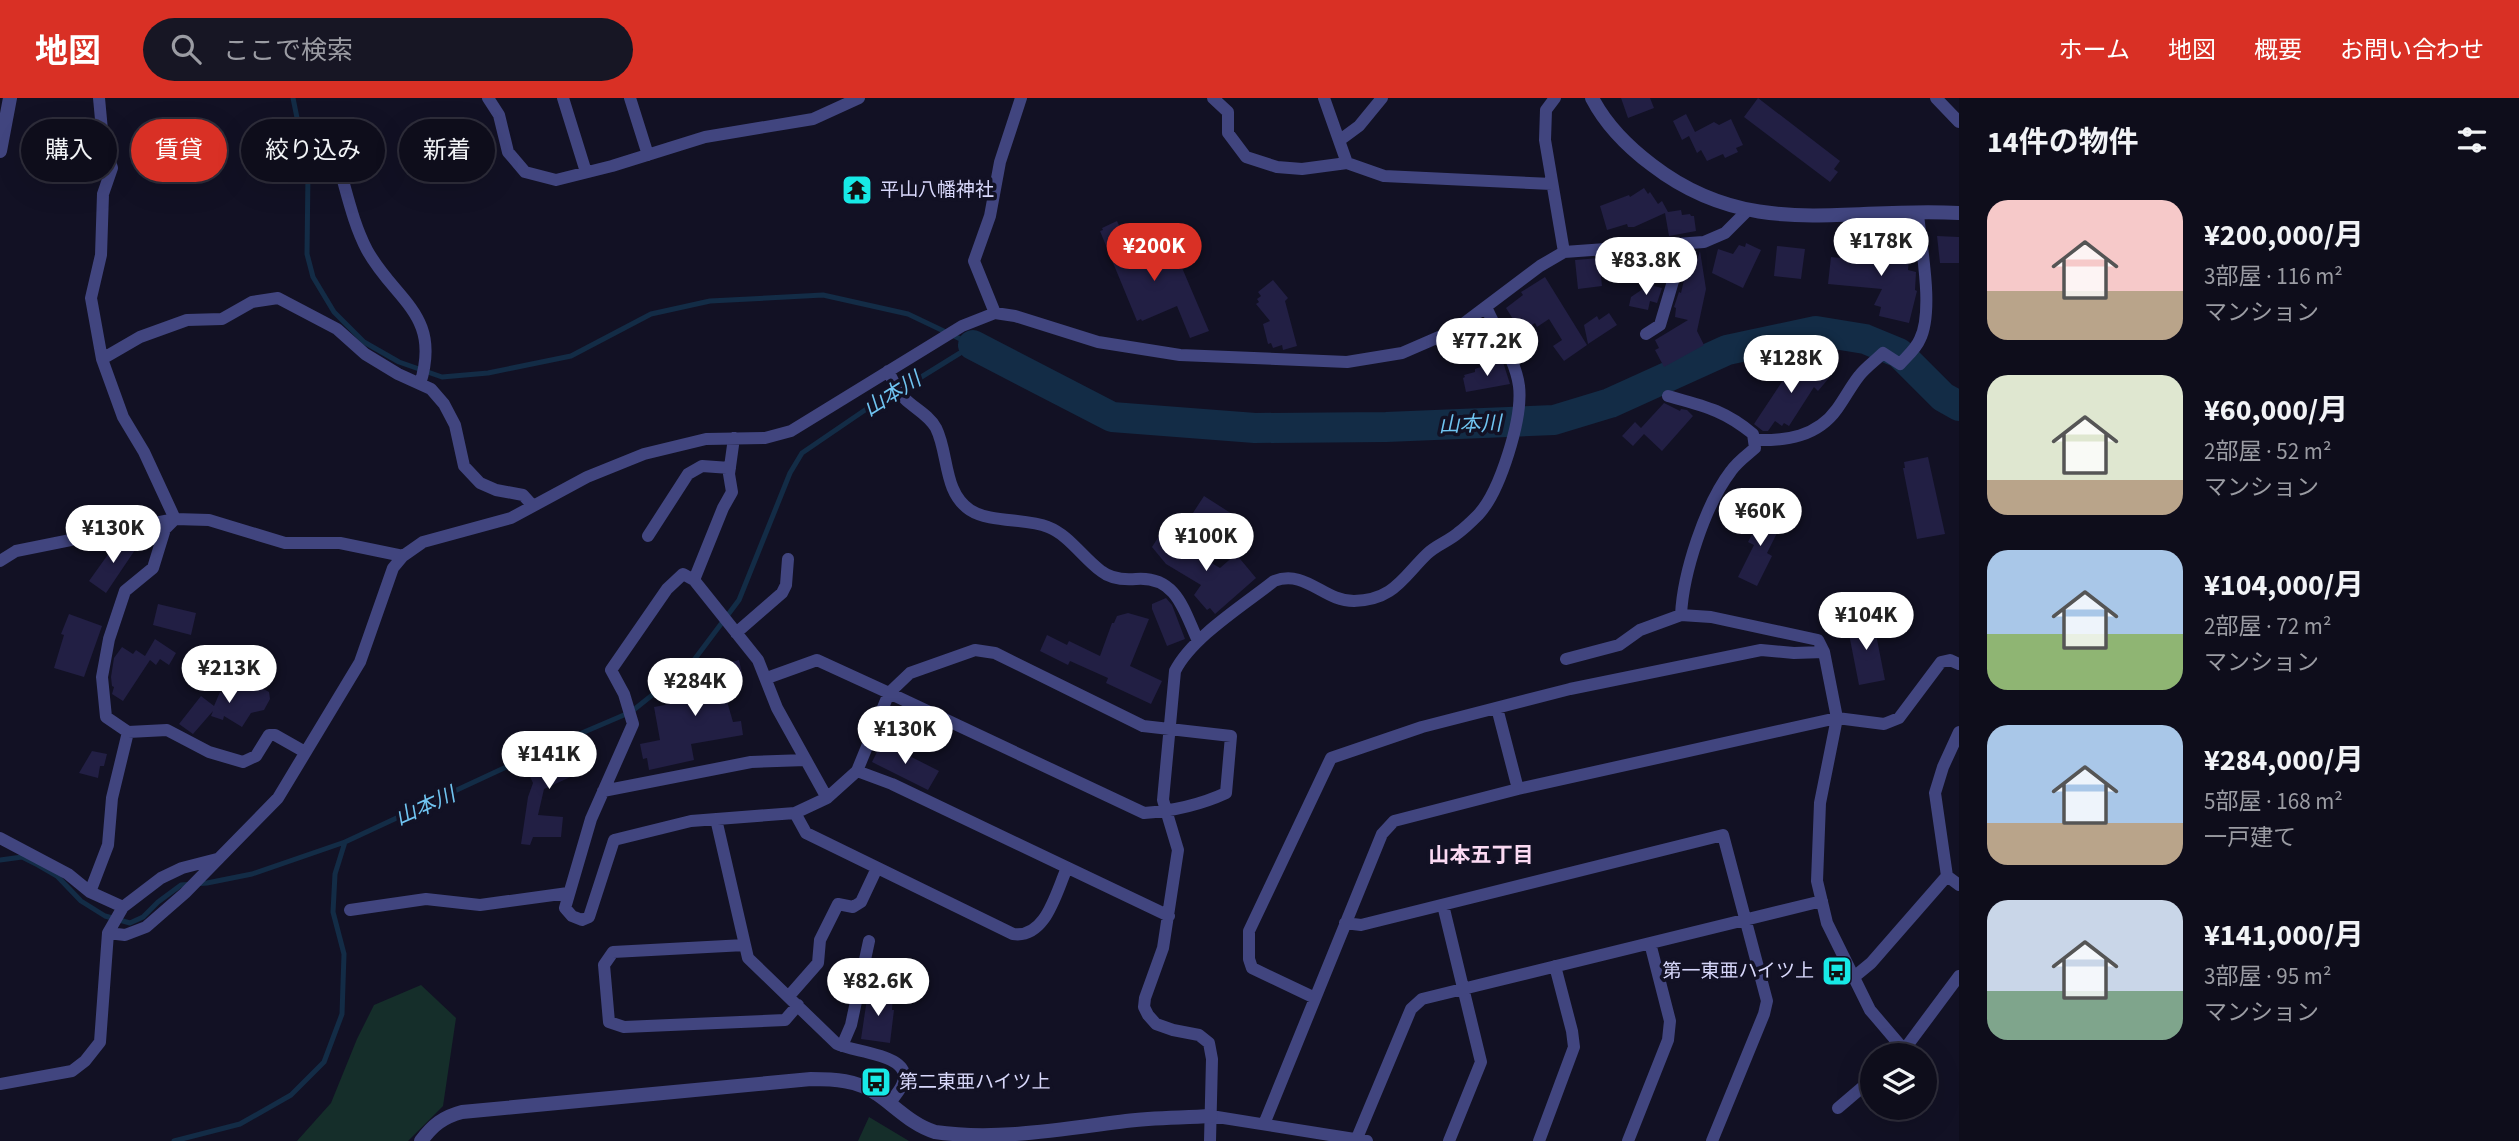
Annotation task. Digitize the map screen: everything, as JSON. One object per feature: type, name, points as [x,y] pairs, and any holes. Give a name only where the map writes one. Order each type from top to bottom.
[{"type":"street","points":[[0,151],[10,98]]},
{"type":"street","points":[[99,98],[103,141],[112,168],[103,194],[102,255],[90,298],[102,359],[123,417],[144,452],[175,519]]},
{"type":"street","points":[[488,98],[499,115],[508,152],[525,172],[556,180],[705,137],[813,119],[859,98]]},
{"type":"street","points":[[563,98],[586,172]]},
{"type":"street","points":[[630,98],[648,155]]},
{"type":"street","points":[[995,313],[974,261],[990,216],[1000,162],[1021,98]]},
{"type":"street","points":[[1213,98],[1227,112],[1228,133],[1246,157],[1278,167],[1303,169],[1347,163],[1384,176],[1552,184]]},
{"type":"street","points":[[1324,98],[1347,163]]},
{"type":"street","points":[[1340,140],[1359,126],[1382,98]]},
{"type":"street","points":[[1555,98],[1546,110],[1545,140],[1564,252]]},
{"type":"street","points":[[1592,98],[1619,137],[1641,157],[1675,183],[1710,200],[1746,211],[1787,215],[1959,213]]},
{"type":"street","points":[[1936,98],[1959,122]]},
{"type":"street","points":[[344,182],[356,223],[369,252],[422,325],[426,364],[420,384]]},
{"type":"street","points":[[108,933],[125,935],[146,927],[185,893],[278,797],[360,662],[393,568],[423,542],[511,518],[587,477],[644,454],[706,439],[765,438],[791,431],[962,326],[995,313],[1014,316],[1098,342],[1180,355],[1347,362],[1402,353],[1455,330],[1564,252],[1704,243],[1725,233],[1746,211]]},
{"type":"street","points":[[1754,440],[1779,441],[1810,432],[1835,412],[1859,376],[1882,354],[1899,364],[1916,347],[1922,336],[1927,306],[1918,214]]},
{"type":"street","points":[[1646,334],[1660,326],[1684,244]]},
{"type":"street","points":[[102,359],[139,337],[175,324],[187,320],[222,319],[252,302],[278,298],[337,329],[365,354],[398,374],[431,389],[444,404],[455,425],[464,466],[480,483],[496,490],[523,495],[533,506]]},
{"type":"street","points":[[1210,1141],[1212,1059],[1209,1043],[1199,1035],[1156,1024],[1144,1007],[1163,948],[1178,850],[1163,800],[1175,671],[1181,657],[1198,641],[1274,581],[1284,577],[1296,578],[1335,597],[1353,601],[1381,595],[1401,585],[1428,552],[1459,533],[1489,502],[1507,462],[1516,427],[1519,386],[1486,307]]},
{"type":"street","points":[[888,371],[902,397],[926,416],[936,428],[959,501],[972,512],[1046,526],[1058,532],[1101,571],[1113,578],[1148,578],[1164,583],[1176,594],[1198,641]]},
{"type":"street","points":[[1668,396],[1715,409],[1736,420],[1753,434],[1755,448],[1731,470],[1715,498],[1690,562],[1681,599],[1681,615]]},
{"type":"street","points":[[694,580],[732,492],[730,468],[734,438]]},
{"type":"street","points":[[649,536],[688,474],[702,466],[730,468]]},
{"type":"street","points":[[175,519],[166,529],[153,568],[125,591],[109,639],[102,677],[106,717],[128,733],[167,730],[209,752],[243,762],[256,756],[269,735],[275,735],[305,752]]},
{"type":"street","points":[[0,561],[16,551],[175,519],[209,520],[285,543],[340,542],[404,556]]},
{"type":"street","points":[[736,633],[782,593],[786,585],[788,559]]},
{"type":"street","points":[[767,678],[817,660],[889,693],[1144,813],[1167,811],[1209,801],[1226,793],[1231,736],[1143,726],[995,653],[975,650],[910,673],[889,693],[857,771],[827,798],[795,813],[691,821],[614,840],[589,917],[582,920],[572,916],[565,908],[591,819],[633,724],[624,694],[611,670],[667,589],[682,574],[694,580],[758,660],[777,708],[827,798]]},
{"type":"street","points":[[1566,659],[1619,645],[1640,630],[1681,615],[1711,617],[1818,640],[1825,652],[1837,718],[1820,803],[1817,881],[1827,923],[1870,1010],[1895,1043]]},
{"type":"street","points":[[1315,998],[1252,968],[1249,959],[1249,932],[1331,758],[1422,727],[1570,689],[1761,650],[1825,652]]},
{"type":"street","points":[[1264,1124],[1382,834],[1394,821],[1518,789],[1837,718],[1884,724],[1899,718],[1941,662],[1950,660],[1959,664]]},
{"type":"street","points":[[1497,708],[1518,789]]},
{"type":"street","points":[[1854,977],[1954,878],[1936,793],[1942,767],[1959,732]]},
{"type":"street","points":[[90,892],[108,845],[112,798],[128,733]]},
{"type":"street","points":[[603,791],[751,762],[806,760]]},
{"type":"street","points":[[857,771],[1169,916]]},
{"type":"street","points":[[795,813],[806,833],[1013,934],[1032,932],[1042,923],[1068,868]]},
{"type":"street","points":[[716,819],[748,958],[842,1046],[849,1050],[888,1057],[899,1065],[904,1075],[902,1085],[889,1104]]},
{"type":"street","points":[[1345,923],[1362,925],[1723,835],[1766,1001],[1764,1014],[1712,1141]]},
{"type":"street","points":[[0,838],[68,874],[90,892],[123,907]]},
{"type":"street","points":[[0,1084],[72,1071],[94,1052],[100,1042],[108,933],[123,907],[161,878],[182,868],[218,859]]},
{"type":"street","points":[[746,945],[612,952],[604,965],[609,1022],[624,1027],[785,1020],[793,1000],[818,963],[820,940],[838,904],[853,907],[861,902],[877,867]]},
{"type":"street","points":[[350,910],[426,900],[481,905],[568,893]]},
{"type":"street","points":[[421,1141],[431,1128],[445,1117],[462,1112],[811,1079],[841,1079],[875,1092],[907,1118],[934,1132],[975,1138],[1039,1136],[1127,1121],[1211,1116],[1362,1139],[1411,1009],[1422,999],[1822,901]]},
{"type":"street","points":[[1443,905],[1481,1062],[1449,1141]]},
{"type":"street","points":[[842,1046],[851,1025],[869,941]]},
{"type":"street","points":[[1633,1140],[1668,1040],[1670,1021],[1650,943]]},
{"type":"street","points":[[1539,1141],[1574,1047],[1555,967]]},
{"type":"street","points":[[1909,1043],[1959,976]]},
{"type":"street","points":[[1838,1108],[1860,1089]]},
{"type":"green space","points":[[421,985],[456,1018],[443,1106],[408,1141],[297,1141],[331,1103],[374,1005]]},
{"type":"green space","points":[[869,1117],[909,1141],[858,1141]]},
{"type":"building","points":[[1621,98],[1650,98],[1654,108],[1628,118]]},
{"type":"building","points":[[1758,98],[1840,161],[1834,169],[1838,172],[1830,182],[1744,117]]},
{"type":"building","points":[[1686,114],[1695,132],[1714,122],[1719,125],[1731,119],[1743,145],[1736,148],[1738,152],[1725,158],[1723,154],[1707,161],[1701,150],[1697,153],[1689,136],[1682,140],[1673,121]]},
{"type":"building","points":[[1644,188],[1658,204],[1662,201],[1668,212],[1681,210],[1682,215],[1694,216],[1696,231],[1669,236],[1665,213],[1634,227],[1628,227],[1627,224],[1607,230],[1600,206],[1629,195],[1630,197]]},
{"type":"building","points":[[1117,221],[1137,264],[1174,249],[1209,331],[1190,338],[1177,306],[1137,321],[1100,231]]},
{"type":"building","points":[[1937,236],[1959,237],[1959,263],[1940,263]]},
{"type":"building","points":[[1891,238],[1911,241],[1908,270],[1916,272],[1917,291],[1909,323],[1879,316],[1881,307],[1874,305],[1882,289],[1828,284],[1831,257],[1859,260],[1860,253],[1865,254],[1865,250],[1886,253]]},
{"type":"building","points":[[1746,243],[1761,250],[1743,288],[1712,273],[1718,249],[1733,254],[1739,245],[1745,247]]},
{"type":"building","points":[[1777,246],[1805,249],[1801,279],[1774,276]]},
{"type":"building","points":[[1700,251],[1706,289],[1697,331],[1704,345],[1664,367],[1655,350],[1659,348],[1655,340],[1688,320],[1675,317],[1674,307],[1679,292],[1681,293],[1686,271],[1693,273]]},
{"type":"building","points":[[1642,255],[1664,256],[1659,279],[1635,282]]},
{"type":"building","points":[[1599,258],[1602,286],[1578,289],[1575,260]]},
{"type":"building","points":[[1545,277],[1587,345],[1564,361],[1553,346],[1562,340],[1549,319],[1537,327],[1535,323],[1521,332],[1506,308],[1523,295],[1521,292]]},
{"type":"building","points":[[1273,280],[1288,298],[1285,301],[1297,346],[1283,350],[1282,345],[1273,348],[1271,343],[1268,344],[1263,324],[1270,321],[1256,304],[1261,296],[1258,292]]},
{"type":"building","points":[[1656,280],[1654,286],[1662,288],[1657,303],[1650,301],[1648,310],[1629,306],[1631,297]]},
{"type":"building","points":[[1609,313],[1617,325],[1588,344],[1584,325],[1597,316],[1599,320]]},
{"type":"building","points":[[1801,357],[1829,378],[1818,391],[1814,387],[1789,426],[1784,423],[1782,426],[1775,421],[1768,431],[1763,431],[1754,424]]},
{"type":"building","points":[[1503,362],[1510,384],[1466,392],[1464,375],[1483,366]]},
{"type":"building","points":[[1664,403],[1680,411],[1687,410],[1693,416],[1662,451],[1644,434],[1633,446],[1622,436],[1635,422],[1641,428]]},
{"type":"building","points":[[1928,457],[1945,534],[1917,539],[1903,468],[1904,462]]},
{"type":"building","points":[[1204,496],[1251,526],[1239,551],[1189,519]]},
{"type":"building","points":[[1764,511],[1783,521],[1767,553],[1772,556],[1757,586],[1738,577],[1754,545],[1748,542]]},
{"type":"building","points":[[1161,533],[1220,568],[1236,554],[1256,578],[1215,614],[1210,608],[1207,610],[1194,595],[1201,585],[1166,564],[1152,547]]},
{"type":"building","points":[[124,538],[137,547],[106,593],[89,581],[119,539]]},
{"type":"building","points":[[1166,598],[1172,605],[1185,639],[1167,646],[1152,609],[1152,604]]},
{"type":"building","points":[[158,604],[196,613],[191,635],[153,625]]},
{"type":"building","points":[[1128,613],[1149,619],[1130,666],[1162,681],[1151,704],[1106,683],[1108,678],[1070,661],[1068,665],[1040,651],[1047,635],[1067,645],[1069,641],[1100,656],[1112,623],[1117,616]]},
{"type":"building","points":[[69,614],[102,626],[84,677],[54,668],[64,635],[61,634]]},
{"type":"building","points":[[1873,619],[1885,680],[1859,685],[1847,624]]},
{"type":"building","points":[[155,639],[176,653],[169,665],[160,659],[156,665],[150,660],[123,701],[112,694],[114,658],[122,647],[133,654],[136,650],[145,656]]},
{"type":"building","points":[[739,660],[743,678],[726,682],[728,690],[724,691],[733,722],[741,721],[743,735],[691,744],[694,760],[649,770],[640,744],[660,740],[654,707],[696,699],[689,674]]},
{"type":"building","points":[[231,676],[269,692],[270,699],[264,710],[251,713],[242,727],[224,716],[223,720],[211,716],[213,711],[193,734],[179,724],[201,696],[214,706],[220,692],[224,693]]},
{"type":"building","points":[[882,742],[939,771],[928,790],[872,762]]},
{"type":"building","points":[[576,743],[588,769],[544,789],[538,815],[563,817],[561,837],[533,837],[530,845],[521,844],[528,797],[533,783],[525,766]]},
{"type":"building","points":[[92,751],[107,754],[104,766],[100,766],[98,778],[79,773]]},
{"type":"building","points":[[868,992],[893,995],[890,1043],[861,1039]]},
{"type":"waterway","points":[[293,98],[308,172],[307,254],[313,277],[334,312],[364,342],[399,362],[442,377],[488,373],[571,356],[651,314],[710,301],[823,295],[908,314],[973,345]]},
{"type":"waterway","name":"山本川","points":[[973,345],[1112,417],[1255,428],[1386,427],[1554,420],[1610,403],[1727,350],[1816,331],[1865,339],[1899,353],[1943,397],[1959,406]]},
{"type":"waterway","name":"山本川","points":[[174,1141],[240,1124],[291,1095],[324,1062],[342,1014],[344,954],[333,912],[335,874],[345,842],[631,712],[691,664],[739,600],[790,473],[802,453],[887,395],[973,345]]},
{"type":"waterway","points":[[0,860],[22,857],[57,876],[81,901],[105,916],[130,923],[143,917],[181,885],[252,874],[345,842]]},
{"type":"place","name":"平山八幡神社","points":[[857,190]]},
{"type":"place","name":"第一東亜ハイツ上","points":[[1837,971]]},
{"type":"place","name":"第二東亜ハイツ上","points":[[876,1082]]},
{"type":"district","name":"山本五丁目","points":[[1481,855]]}]
